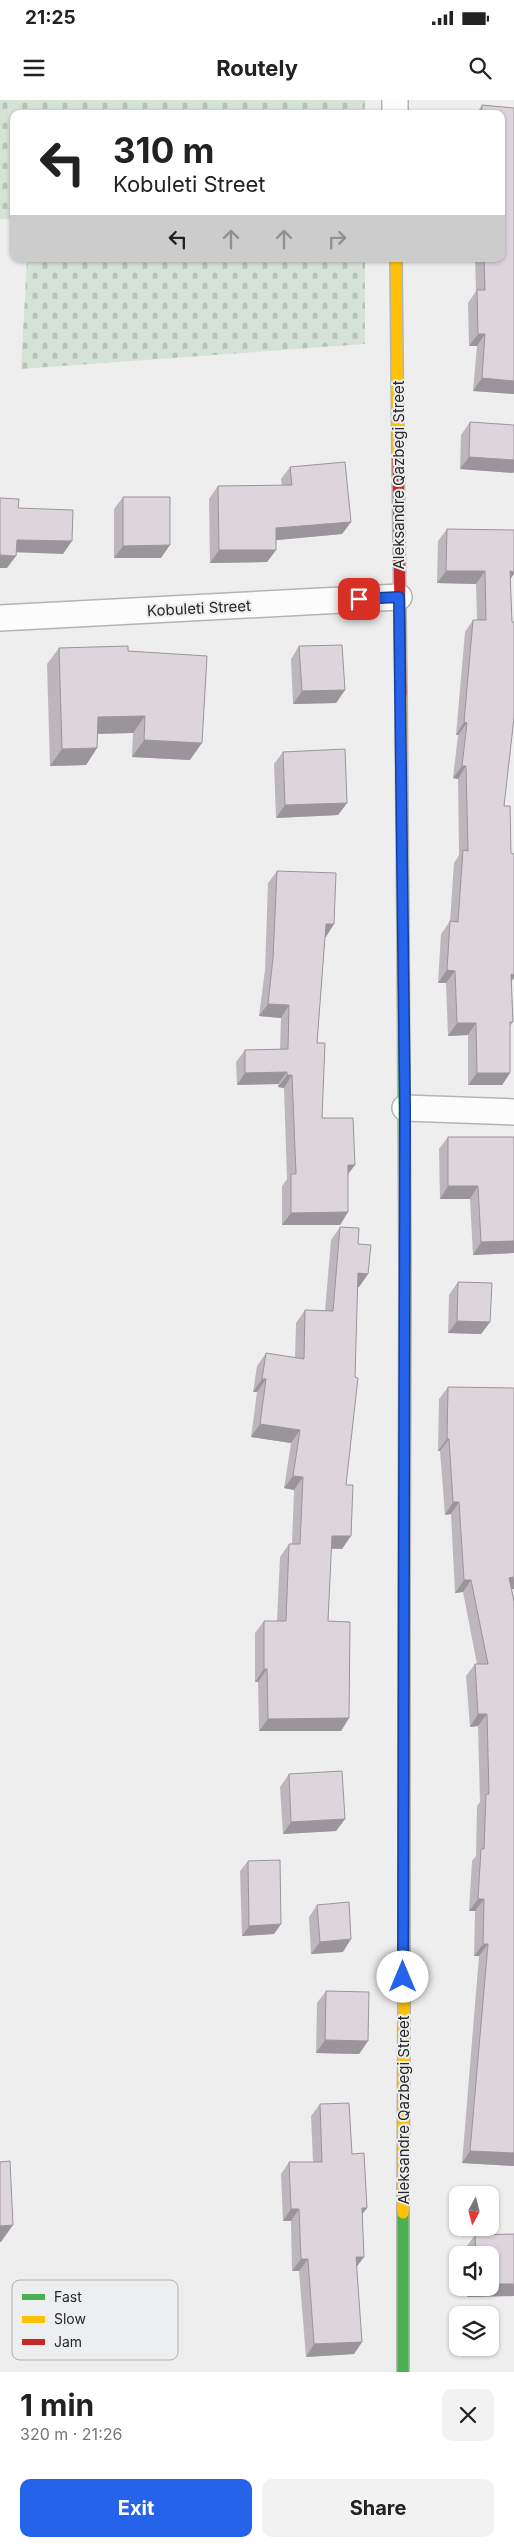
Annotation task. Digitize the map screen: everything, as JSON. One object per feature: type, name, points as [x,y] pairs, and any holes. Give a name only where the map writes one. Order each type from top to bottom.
[{"type":"street","name":"Aleksandre Qazbegi Street","points":[[396,262],[405,1108],[403,2372]]},
{"type":"street","name":"Kobuleti Street","points":[[0,618],[399,597]]},
{"type":"street","points":[[405,1108],[514,1112]]},
{"type":"green space","points":[[0,100],[365,100],[365,110],[10,110],[10,219],[0,219]]},
{"type":"green space","points":[[27,262],[365,262],[365,344],[21,369]]},
{"type":"building","points":[[482,105],[514,108],[514,381],[482,378],[485,334],[478,334],[477,290],[485,290],[484,262],[505,262],[505,110],[482,110]]},
{"type":"building","points":[[470,422],[514,425],[514,460],[469,457]]},
{"type":"building","points":[[345,462],[351,522],[276,528],[276,550],[219,550],[218,486],[292,485],[290,467]]},
{"type":"building","points":[[123,497],[170,497],[170,545],[123,546]]},
{"type":"building","points":[[0,498],[19,499],[18,508],[73,510],[72,541],[17,540],[16,556],[0,555]]},
{"type":"building","points":[[447,529],[514,530],[514,572],[510,571],[512,622],[514,622],[514,718],[504,806],[510,806],[511,853],[514,854],[514,975],[511,974],[513,1022],[510,1022],[510,1073],[477,1073],[476,1023],[457,1023],[455,971],[447,970],[450,921],[458,922],[463,850],[468,851],[466,766],[462,766],[467,723],[464,722],[473,620],[486,620],[485,571],[446,571]]},
{"type":"building","points":[[342,645],[345,690],[302,691],[299,646]]},
{"type":"building","points":[[128,646],[128,651],[207,656],[202,743],[144,740],[145,716],[98,717],[97,748],[62,749],[59,648]]},
{"type":"building","points":[[345,749],[347,803],[285,805],[283,752]]},
{"type":"building","points":[[277,871],[336,873],[334,924],[326,924],[317,1043],[325,1043],[322,1118],[353,1118],[355,1165],[348,1165],[348,1212],[291,1213],[291,1174],[296,1174],[292,1075],[287,1075],[287,1072],[245,1073],[245,1050],[288,1049],[289,1005],[268,1004],[273,958]]},
{"type":"building","points":[[448,1137],[514,1137],[514,1241],[481,1242],[478,1186],[448,1186]]},
{"type":"building","points":[[340,1227],[359,1228],[358,1244],[371,1245],[368,1274],[358,1273],[355,1377],[358,1378],[346,1485],[353,1485],[351,1536],[332,1536],[328,1621],[350,1622],[349,1718],[268,1719],[267,1669],[264,1669],[264,1621],[286,1621],[289,1544],[300,1544],[303,1477],[293,1476],[300,1430],[260,1424],[266,1379],[262,1379],[266,1353],[304,1359],[305,1310],[333,1311]]},
{"type":"building","points":[[458,1282],[492,1283],[490,1322],[457,1321]]},
{"type":"building","points":[[448,1387],[514,1388],[514,1577],[509,1578],[514,1601],[514,2153],[470,2151],[488,1944],[483,1944],[484,1899],[478,1899],[481,1849],[484,1849],[486,1794],[489,1794],[487,1714],[478,1714],[475,1664],[488,1664],[471,1580],[464,1580],[459,1502],[453,1502],[449,1439],[447,1439]]},
{"type":"building","points":[[342,1771],[345,1819],[291,1822],[289,1774]]},
{"type":"building","points":[[280,1860],[281,1924],[249,1926],[248,1861]]},
{"type":"building","points":[[349,1902],[351,1939],[320,1942],[317,1905]]},
{"type":"building","points":[[326,1991],[369,1992],[368,2041],[325,2040]]},
{"type":"building","points":[[349,2103],[352,2154],[364,2153],[367,2208],[362,2208],[364,2257],[356,2257],[362,2342],[314,2344],[308,2259],[301,2259],[299,2209],[291,2209],[289,2162],[322,2162],[320,2104]]},
{"type":"building","points":[[10,2161],[13,2225],[0,2226],[0,2162]]},
{"type":"building","points":[[499,2234],[514,2234],[514,2284],[499,2284],[499,2246],[476,2246],[475,2236],[499,2236]]},
{"type":"traffic: fast","points":[[403,938],[405,1267]]},
{"type":"traffic: fast","points":[[404,1591],[404,1998]]},
{"type":"traffic: fast","points":[[403,2213],[403,2372]]},
{"type":"traffic: slow","points":[[396,262],[398,459]]},
{"type":"traffic: slow","points":[[401,694],[403,938]]},
{"type":"traffic: slow","points":[[404,1591],[405,1267]]},
{"type":"traffic: slow","points":[[403,2213],[404,1998]]},
{"type":"traffic: jam","points":[[398,459],[401,694]]},
{"type":"route","points":[[359,599],[399,597],[405,1108],[403,1977]]}]
